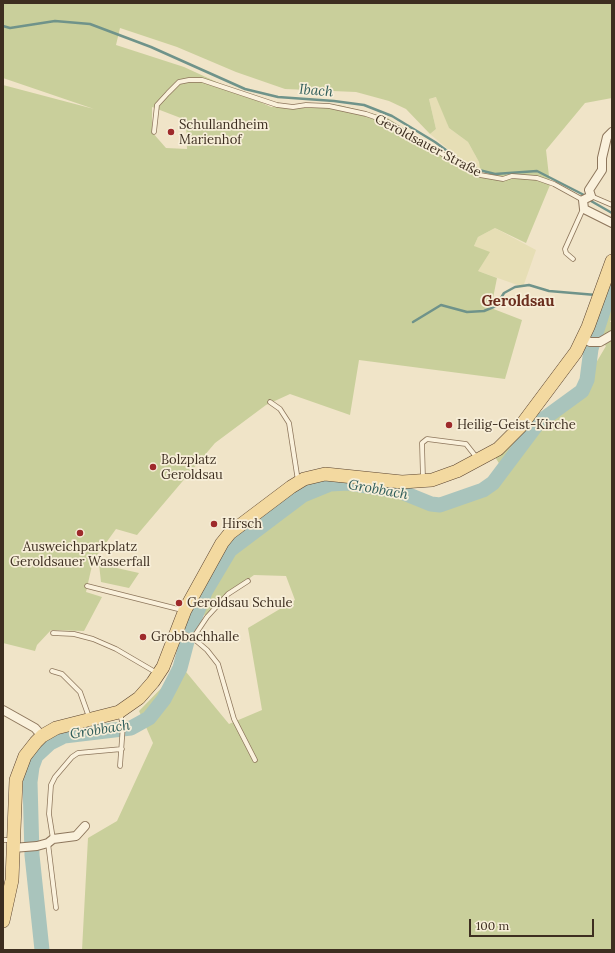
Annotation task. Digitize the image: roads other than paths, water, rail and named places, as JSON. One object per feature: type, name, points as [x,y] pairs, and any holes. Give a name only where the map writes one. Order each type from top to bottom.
[{"type":"main road","points":[[3,921],[12,880],[14,844],[14,789],[18,772],[25,756],[42,736],[56,728],[119,712],[139,698],[159,674],[180,632],[185,610],[226,538],[298,482],[319,475],[331,474],[402,482],[423,481],[442,477],[480,460],[498,449],[520,427],[587,340],[612,261]]},
{"type":"street","points":[[586,200],[589,190],[602,170],[602,158],[610,134]]},
{"type":"street","name":"Geroldsauer Straße","points":[[586,200],[612,223]]},
{"type":"street","points":[[587,340],[600,342],[612,336]]},
{"type":"street","points":[[3,710],[35,728],[42,736]]},
{"type":"street","points":[[14,844],[37,846],[51,841],[76,836],[85,826]]},
{"type":"lane","name":"Geroldsauer Straße","points":[[154,132],[157,105],[168,93],[179,82],[202,80],[277,105],[293,108],[306,105],[329,106],[366,114],[386,121],[480,175],[503,179],[512,176],[537,178],[554,184],[586,200]]},
{"type":"lane","points":[[573,258],[566,253],[565,248],[586,200],[612,205]]},
{"type":"lane","points":[[270,402],[280,409],[289,423],[298,482]]},
{"type":"lane","points":[[423,481],[422,443],[427,439],[466,444],[480,460]]},
{"type":"lane","points":[[193,638],[208,617],[228,594],[248,581]]},
{"type":"lane","points":[[87,586],[185,610]]},
{"type":"lane","points":[[180,632],[193,638],[208,650],[218,664],[234,719],[255,760]]},
{"type":"lane","points":[[53,633],[74,634],[93,639],[116,649],[159,674]]},
{"type":"lane","points":[[52,670],[62,674],[80,692],[90,720]]},
{"type":"lane","points":[[119,712],[123,725],[120,766]]},
{"type":"lane","points":[[56,908],[49,814],[51,785],[63,767],[78,753],[122,748]]},
{"type":"waterway","name":"Ibach","points":[[3,26],[10,28],[55,21],[90,24],[151,47],[245,89],[278,97],[334,101],[364,105],[392,116],[435,142],[461,161],[479,170],[495,174],[537,171],[584,195],[591,201],[612,213]]},
{"type":"waterway","name":"Grobbach","points":[[42,950],[32,855],[30,782],[32,767],[36,756],[50,743],[64,736],[131,728],[149,718],[164,699],[180,668],[190,630],[205,592],[230,550],[303,495],[330,484],[348,483],[399,491],[431,504],[440,505],[483,490],[493,483],[538,423],[582,391],[587,380],[591,349],[612,283]]},
{"type":"waterway","points":[[413,322],[441,305],[467,312],[484,311],[496,306],[504,293],[515,287],[529,285],[549,291],[596,295]]},
{"type":"place","name":"Schullandheim Marienhof","points":[[171,132]]},
{"type":"place","name":"Heilig-Geist-Kirche","points":[[449,425]]},
{"type":"place","name":"Bolzplatz Geroldsau","points":[[153,467]]},
{"type":"place","name":"Hirsch","points":[[214,524]]},
{"type":"place","name":"Ausweichparkplatz Geroldsauer Wasserfall","points":[[80,533]]},
{"type":"place","name":"Geroldsau Schule","points":[[179,603]]},
{"type":"place","name":"Grobbachhalle","points":[[143,637]]},
{"type":"district","name":"Geroldsau","points":[[518,302]]}]
